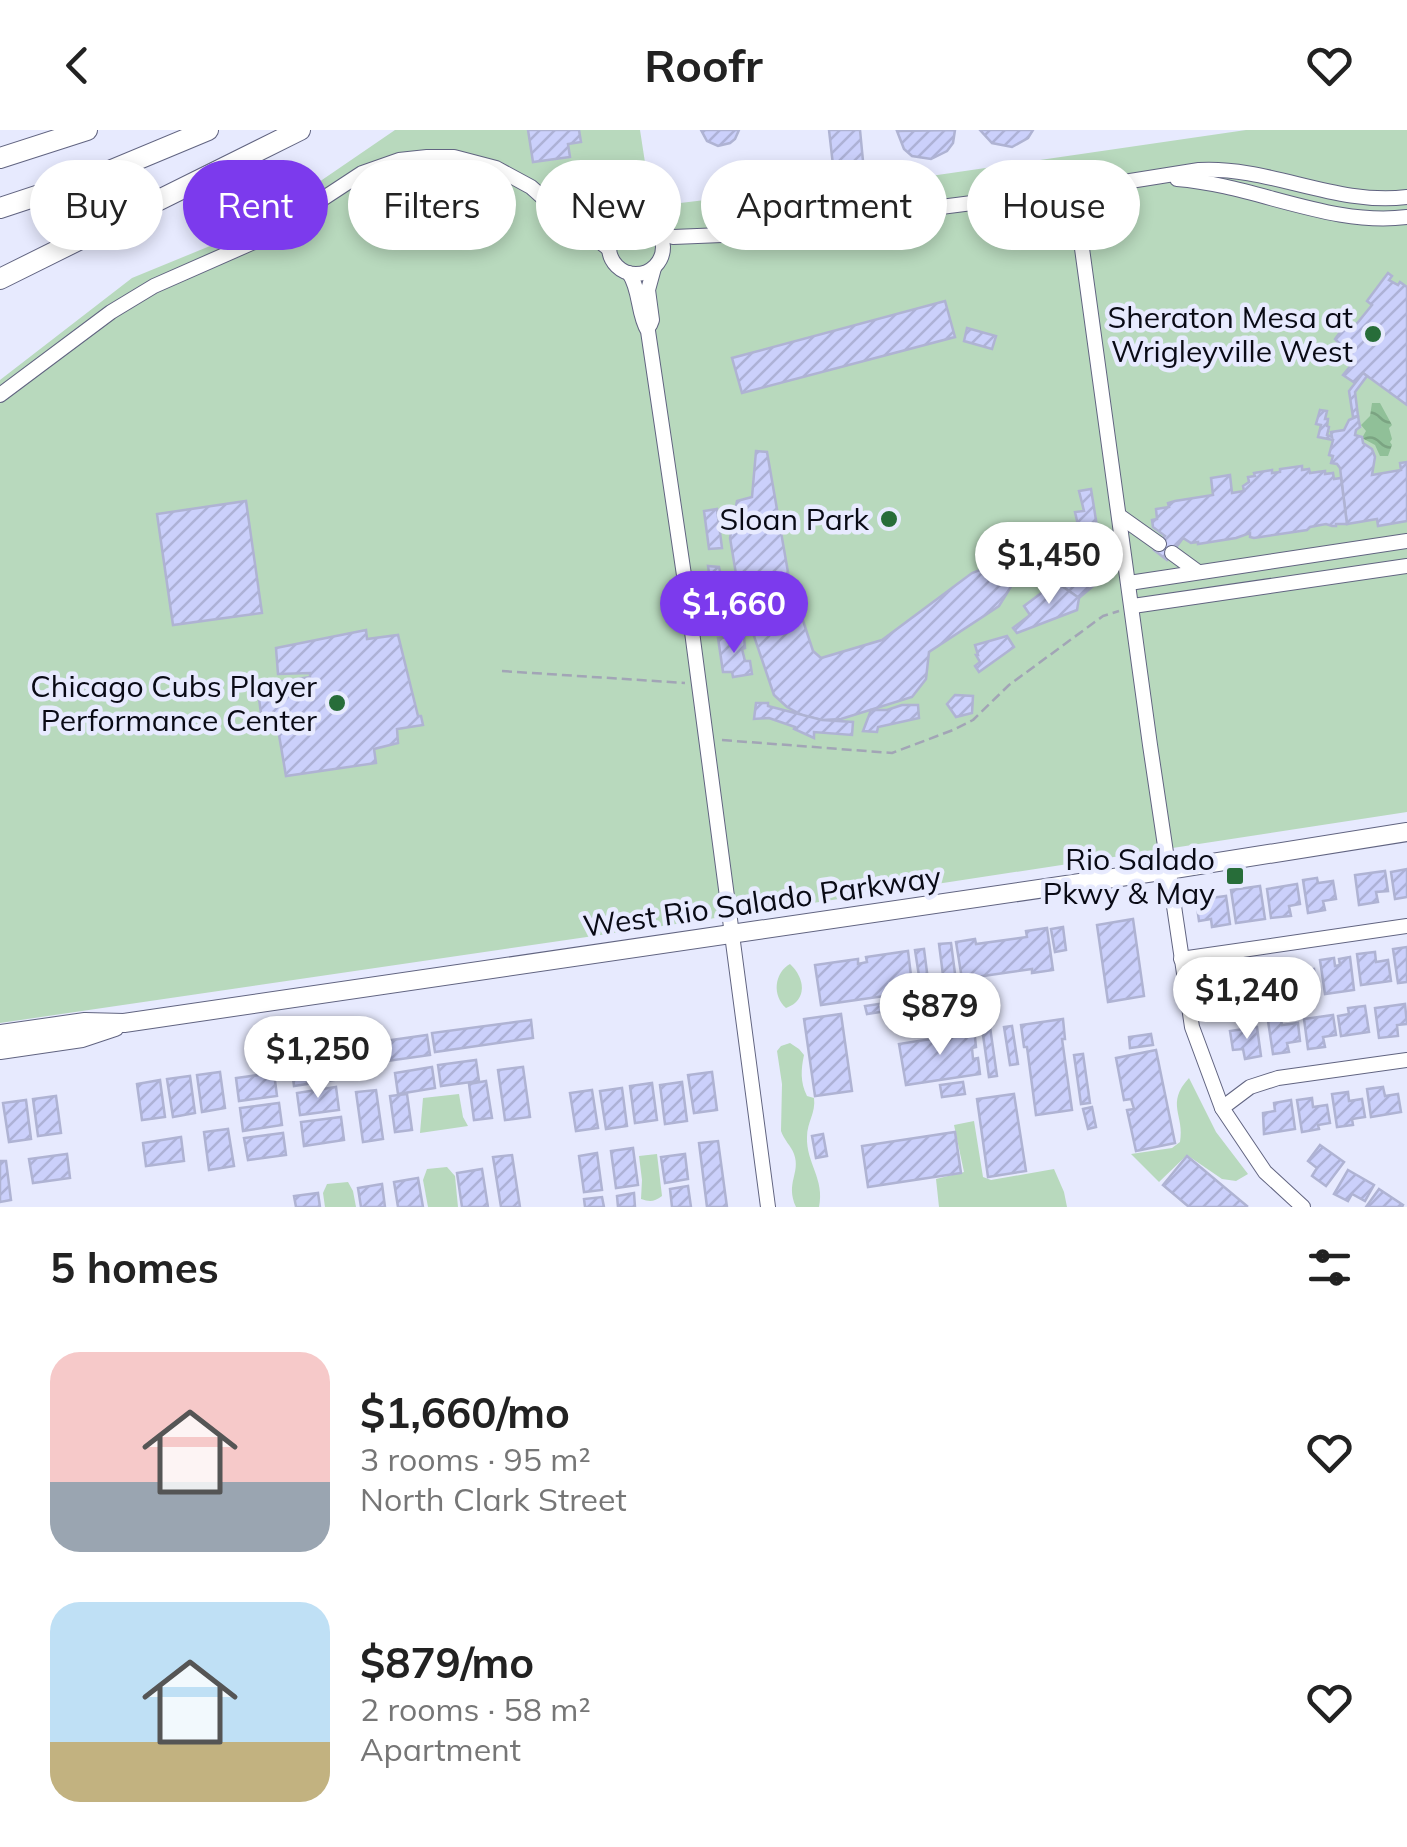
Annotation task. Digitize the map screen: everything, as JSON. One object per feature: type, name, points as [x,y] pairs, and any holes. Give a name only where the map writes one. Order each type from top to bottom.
[{"type":"highway","points":[[0,158],[87,130]]},
{"type":"highway","points":[[0,208],[100,175],[208,130]]},
{"type":"highway","points":[[0,266],[297,130]]},
{"type":"highway","points":[[0,279],[297,130]]},
{"type":"main road","name":"West Rio Salado Parkway","points":[[124,1023],[1407,832]]},
{"type":"main road","points":[[0,1034],[85,1022],[124,1023]]},
{"type":"main road","points":[[0,1050],[86,1037],[124,1023]]},
{"type":"street","points":[[0,395],[110,312],[154,286],[262,238],[350,180],[386,163],[427,156],[454,157],[522,180],[536,192]]},
{"type":"street","points":[[1140,179],[1199,170],[1232,170],[1352,196],[1407,197]]},
{"type":"street","points":[[1152,177],[1234,187],[1340,216],[1375,220],[1407,216]]},
{"type":"street","points":[[609,250],[616,264],[629,273],[640,274],[679,246],[701,243]]},
{"type":"street","points":[[648,331],[652,320],[649,284],[662,250]]},
{"type":"street","points":[[1083,250],[1192,1027],[1222,1108],[1265,1172],[1293,1204]]},
{"type":"street","points":[[629,273],[648,331],[768,1207]]},
{"type":"street","points":[[1121,517],[1198,572]]},
{"type":"street","points":[[1130,583],[1407,541]]},
{"type":"street","points":[[1341,551],[1345,575]]},
{"type":"street","points":[[1133,606],[1407,566]]},
{"type":"street","points":[[1181,958],[1407,926]]},
{"type":"street","points":[[1222,1108],[1250,1087],[1278,1078],[1407,1060]]},
{"type":"path","points":[[706,739],[892,753],[974,720],[1009,685],[1103,616],[1133,606]]},
{"type":"path","points":[[502,671],[669,684],[698,682]]},
{"type":"shaded area","points":[[395,130],[640,130],[645,160],[536,160],[536,250],[681,250],[681,203],[701,201],[701,250],[947,250],[947,174],[967,171],[967,250],[1140,250],[1140,160],[1040,160],[1246,130],[1407,130],[1407,812],[0,1023],[0,380],[132,278],[200,250],[328,250],[328,176],[348,162],[348,250],[516,250],[516,160],[351,160]]},
{"type":"shaded area","points":[[790,964],[802,988],[798,1000],[786,1008],[778,997],[777,985]]},
{"type":"shaded area","points":[[790,1043],[804,1055],[803,1086],[807,1096],[814,1098],[807,1137],[820,1188],[819,1207],[796,1207],[793,1199],[796,1161],[781,1131],[782,1084],[777,1051]]},
{"type":"shaded area","points":[[1189,1078],[1216,1132],[1248,1174],[1236,1181],[1222,1179],[1187,1155],[1159,1182],[1131,1154],[1172,1148],[1180,1142],[1178,1095]]},
{"type":"shaded area","points":[[459,1094],[468,1126],[420,1133],[423,1098]]},
{"type":"shaded area","points":[[974,1121],[983,1177],[991,1180],[1054,1169],[1067,1207],[939,1207],[936,1179],[964,1172],[954,1125]]},
{"type":"shaded area","points":[[657,1154],[662,1196],[652,1201],[641,1199],[639,1156]]},
{"type":"shaded area","points":[[447,1167],[455,1176],[458,1207],[428,1207],[423,1180],[427,1169]]},
{"type":"shaded area","points":[[348,1182],[356,1207],[325,1207],[323,1193],[327,1184]]},
{"type":"water","points":[[1372,403],[1380,403],[1392,425],[1388,456],[1380,456],[1375,445],[1362,438],[1366,431],[1361,425],[1370,416]]},
{"type":"building","points":[[528,130],[579,130],[581,142],[568,144],[570,157],[533,162]]},
{"type":"building","points":[[701,130],[739,130],[730,143],[718,146],[707,141]]},
{"type":"building","points":[[829,130],[860,130],[863,160],[832,160]]},
{"type":"building","points":[[955,130],[947,151],[931,159],[912,156],[904,149],[897,131]]},
{"type":"building","points":[[980,130],[1033,130],[1028,138],[1012,147],[992,143]]},
{"type":"building","name":"Sheraton Mesa at Wrigleyville West","points":[[1388,273],[1392,276],[1389,280],[1407,287],[1407,405],[1363,373],[1355,383],[1343,375],[1352,364],[1335,351],[1340,344],[1335,339],[1346,324],[1352,329],[1372,305],[1367,301]]},
{"type":"building","points":[[945,301],[955,337],[742,393],[732,358]]},
{"type":"building","points":[[967,328],[996,336],[992,349],[964,341]]},
{"type":"building","points":[[1363,373],[1367,376],[1355,392],[1358,416],[1353,417],[1349,391]]},
{"type":"building","name":"Sheraton Mesa at Wrigleyville West","points":[[1320,410],[1327,411],[1327,435],[1332,437],[1331,432],[1344,430],[1349,420],[1358,416],[1360,427],[1355,435],[1372,449],[1372,475],[1401,470],[1400,463],[1407,462],[1407,521],[1378,526],[1377,519],[1347,524],[1340,468],[1331,463],[1333,456],[1329,455],[1333,440],[1318,437]]},
{"type":"building","points":[[756,451],[767,452],[789,578],[813,651],[821,658],[882,640],[972,573],[1023,553],[1031,554],[999,606],[929,652],[926,679],[912,697],[841,719],[804,716],[774,695],[739,592],[730,538],[737,501],[752,497]]},
{"type":"building","points":[[1302,466],[1302,470],[1309,469],[1310,473],[1325,471],[1333,473],[1334,479],[1341,478],[1347,524],[1326,524],[1254,538],[1250,533],[1198,544],[1183,538],[1167,560],[1154,550],[1165,536],[1153,527],[1156,509],[1169,507],[1168,503],[1175,501],[1213,495],[1211,478],[1230,475],[1232,493],[1244,491],[1248,477],[1255,476],[1254,473]]},
{"type":"building","points":[[1091,489],[1099,539],[1088,540],[1081,538],[1075,512],[1084,511],[1079,491]]},
{"type":"building","points":[[246,501],[262,613],[173,625],[157,514]]},
{"type":"building","points":[[717,509],[722,548],[709,549],[704,511]]},
{"type":"building","points":[[708,566],[719,567],[728,620],[716,622]]},
{"type":"building","points":[[1071,571],[1093,586],[1079,598],[1056,582]]},
{"type":"building","points":[[1056,582],[1079,598],[1077,610],[1017,633],[1013,628],[1030,615],[1024,606]]},
{"type":"building","name":"Chicago Cubs Player Performance Center","points":[[366,630],[367,639],[398,635],[423,725],[397,729],[398,743],[374,749],[376,763],[286,776],[278,729],[285,723],[284,718],[262,721],[258,691],[280,687],[278,682],[310,677],[310,673],[278,674],[276,648]]},
{"type":"building","points":[[744,636],[742,649],[752,674],[733,677],[732,672],[723,672],[718,638]]},
{"type":"building","points":[[1007,636],[1014,647],[979,672],[975,666],[980,662],[975,645]]},
{"type":"building","points":[[955,695],[973,696],[972,713],[956,717],[947,704]]},
{"type":"building","points":[[756,703],[822,720],[853,722],[852,735],[814,732],[814,738],[769,718],[754,719]]},
{"type":"building","points":[[918,705],[919,718],[878,727],[877,732],[863,731],[871,710]]},
{"type":"building","points":[[1407,869],[1407,897],[1395,899],[1391,872]]},
{"type":"building","points":[[1385,871],[1388,891],[1376,892],[1378,902],[1359,905],[1355,875]]},
{"type":"building","points":[[1317,878],[1318,883],[1333,881],[1336,899],[1323,901],[1325,910],[1308,913],[1303,880]]},
{"type":"building","points":[[1297,884],[1300,904],[1289,906],[1291,916],[1271,918],[1267,889]]},
{"type":"building","points":[[1260,886],[1265,919],[1236,923],[1231,890]]},
{"type":"building","points":[[1226,896],[1230,924],[1212,927],[1211,919],[1199,921],[1196,900]]},
{"type":"building","points":[[1133,919],[1144,996],[1108,1002],[1097,925]]},
{"type":"building","points":[[1063,927],[1066,950],[1055,952],[1051,929]]},
{"type":"building","points":[[1047,928],[1053,970],[1032,973],[1032,969],[962,979],[956,942],[975,939],[976,944],[1027,937],[1026,931]]},
{"type":"building","points":[[951,943],[957,989],[945,991],[939,944]]},
{"type":"building","points":[[1407,947],[1407,982],[1398,983],[1393,949]]},
{"type":"building","points":[[924,949],[929,988],[921,989],[915,950]]},
{"type":"building","points":[[908,951],[913,992],[821,1005],[815,965],[858,959],[858,964],[867,962],[866,957]]},
{"type":"building","points":[[1375,952],[1376,962],[1388,960],[1391,981],[1361,985],[1357,954]]},
{"type":"building","points":[[1350,957],[1354,990],[1325,994],[1320,960],[1334,958],[1335,966],[1340,965],[1339,959]]},
{"type":"building","points":[[1300,963],[1302,971],[1314,969],[1317,992],[1288,996],[1283,965]]},
{"type":"building","points":[[1276,968],[1280,999],[1251,1003],[1246,971]]},
{"type":"building","points":[[1238,970],[1242,1000],[1213,1005],[1210,985],[1221,983],[1219,973]]},
{"type":"building","points":[[906,1000],[906,1008],[867,1014],[865,1006]]},
{"type":"building","points":[[1405,1004],[1407,1024],[1397,1025],[1398,1036],[1379,1038],[1375,1008]]},
{"type":"building","points":[[1365,1006],[1369,1032],[1341,1036],[1338,1016],[1349,1014],[1348,1008]]},
{"type":"building","points":[[841,1014],[852,1091],[815,1096],[804,1019]]},
{"type":"building","points":[[1333,1015],[1336,1035],[1323,1037],[1325,1047],[1308,1049],[1304,1019]]},
{"type":"building","points":[[1063,1019],[1072,1110],[1036,1115],[1021,1025]]},
{"type":"building","points":[[531,1020],[533,1038],[435,1052],[432,1033]]},
{"type":"building","points":[[1281,1020],[1282,1025],[1298,1023],[1300,1041],[1287,1043],[1289,1052],[1273,1054],[1268,1021]]},
{"type":"building","points":[[1012,1026],[1018,1064],[1010,1065],[1004,1027]]},
{"type":"building","points":[[990,1027],[997,1076],[989,1077],[982,1028]]},
{"type":"building","points":[[1257,1027],[1261,1056],[1245,1059],[1243,1049],[1233,1050],[1230,1031]]},
{"type":"building","points":[[974,1028],[973,1059],[978,1058],[980,1074],[906,1085],[899,1044],[957,1035],[956,1030]]},
{"type":"building","points":[[1151,1034],[1153,1045],[1130,1048],[1129,1037]]},
{"type":"building","points":[[427,1035],[430,1055],[344,1067],[342,1047]]},
{"type":"building","points":[[1156,1050],[1175,1143],[1136,1151],[1127,1110],[1134,1109],[1131,1099],[1124,1100],[1116,1058]]},
{"type":"building","points":[[1083,1054],[1090,1103],[1081,1104],[1074,1055]]},
{"type":"building","points":[[331,1057],[334,1080],[294,1086],[291,1063]]},
{"type":"building","points":[[476,1060],[479,1081],[441,1086],[438,1065]]},
{"type":"building","points":[[432,1067],[435,1088],[398,1094],[395,1073]]},
{"type":"building","points":[[523,1067],[530,1117],[505,1120],[498,1070]]},
{"type":"building","points":[[220,1072],[225,1108],[202,1112],[197,1075]]},
{"type":"building","points":[[712,1072],[717,1110],[694,1113],[688,1075]]},
{"type":"building","points":[[274,1073],[277,1096],[239,1101],[236,1078]]},
{"type":"building","points":[[190,1076],[195,1113],[173,1117],[167,1079]]},
{"type":"building","points":[[160,1080],[165,1117],[142,1120],[137,1084]]},
{"type":"building","points":[[486,1081],[492,1118],[474,1120],[469,1084]]},
{"type":"building","points":[[682,1082],[687,1121],[665,1124],[660,1085]]},
{"type":"building","points":[[963,1082],[965,1094],[942,1097],[940,1085]]},
{"type":"building","points":[[652,1083],[657,1120],[635,1123],[630,1086]]},
{"type":"building","points":[[336,1087],[339,1110],[300,1115],[297,1093]]},
{"type":"building","points":[[1383,1087],[1385,1096],[1398,1094],[1401,1112],[1371,1117],[1367,1089]]},
{"type":"building","points":[[622,1088],[627,1126],[606,1129],[600,1091]]},
{"type":"building","points":[[376,1090],[383,1139],[363,1142],[356,1092]]},
{"type":"building","points":[[592,1090],[598,1128],[576,1131],[570,1093]]},
{"type":"building","points":[[1348,1092],[1349,1101],[1362,1099],[1365,1117],[1352,1119],[1353,1125],[1337,1127],[1332,1094]]},
{"type":"building","points":[[407,1094],[412,1130],[395,1132],[390,1096]]},
{"type":"building","points":[[1014,1094],[1026,1171],[988,1177],[977,1099]]},
{"type":"building","points":[[56,1096],[61,1133],[38,1136],[33,1099]]},
{"type":"building","points":[[1312,1098],[1313,1107],[1327,1105],[1330,1123],[1302,1132],[1297,1100]]},
{"type":"building","points":[[26,1100],[31,1139],[9,1142],[3,1103]]},
{"type":"building","points":[[1291,1100],[1295,1129],[1264,1134],[1263,1113],[1275,1111],[1274,1103]]},
{"type":"building","points":[[279,1103],[282,1125],[243,1131],[240,1108]]},
{"type":"building","points":[[1092,1107],[1096,1127],[1088,1129],[1083,1109]]},
{"type":"building","points":[[341,1117],[344,1140],[304,1146],[301,1122]]},
{"type":"building","points":[[228,1129],[234,1166],[209,1170],[204,1132]]},
{"type":"building","points":[[955,1132],[961,1173],[868,1187],[862,1146]]},
{"type":"building","points":[[283,1133],[286,1155],[248,1160],[244,1138]]},
{"type":"building","points":[[823,1134],[827,1156],[816,1158],[812,1136]]},
{"type":"building","points":[[181,1137],[184,1161],[146,1166],[143,1143]]},
{"type":"building","points":[[718,1141],[727,1207],[707,1207],[699,1143]]},
{"type":"building","points":[[1320,1145],[1344,1162],[1326,1186],[1312,1176],[1317,1168],[1308,1161]]},
{"type":"building","points":[[633,1148],[638,1185],[616,1188],[611,1151]]},
{"type":"building","points":[[597,1153],[602,1190],[584,1192],[579,1156]]},
{"type":"building","points":[[67,1154],[70,1178],[33,1183],[29,1159]]},
{"type":"building","points":[[685,1154],[688,1179],[665,1183],[661,1157]]},
{"type":"building","points":[[512,1155],[520,1207],[501,1207],[493,1157]]},
{"type":"building","points":[[1187,1156],[1247,1206],[1189,1207],[1163,1185]]},
{"type":"building","points":[[0,1161],[6,1161],[11,1200],[0,1202]]},
{"type":"building","points":[[482,1169],[488,1207],[462,1207],[457,1173]]},
{"type":"building","points":[[1348,1170],[1374,1185],[1365,1201],[1352,1194],[1348,1201],[1334,1194]]},
{"type":"building","points":[[418,1178],[423,1207],[398,1207],[394,1182]]},
{"type":"building","points":[[382,1184],[385,1207],[361,1207],[358,1188]]},
{"type":"building","points":[[688,1186],[691,1207],[672,1207],[670,1189]]},
{"type":"building","points":[[1379,1189],[1403,1205],[1402,1207],[1366,1207]]},
{"type":"building","points":[[318,1193],[320,1207],[296,1207],[294,1196]]},
{"type":"building","points":[[634,1193],[635,1207],[618,1207],[617,1196]]},
{"type":"building","points":[[602,1197],[604,1207],[585,1207],[584,1199]]},
{"type":"place","name":"Sheraton Mesa at Wrigleyville West","points":[[1373,334]]},
{"type":"place","name":"Sloan Park","points":[[889,519]]},
{"type":"place","name":"Chicago Cubs Player Performance Center","points":[[337,703]]},
{"type":"place","name":"Rio Salado Pkwy & May","points":[[1235,876]]}]
